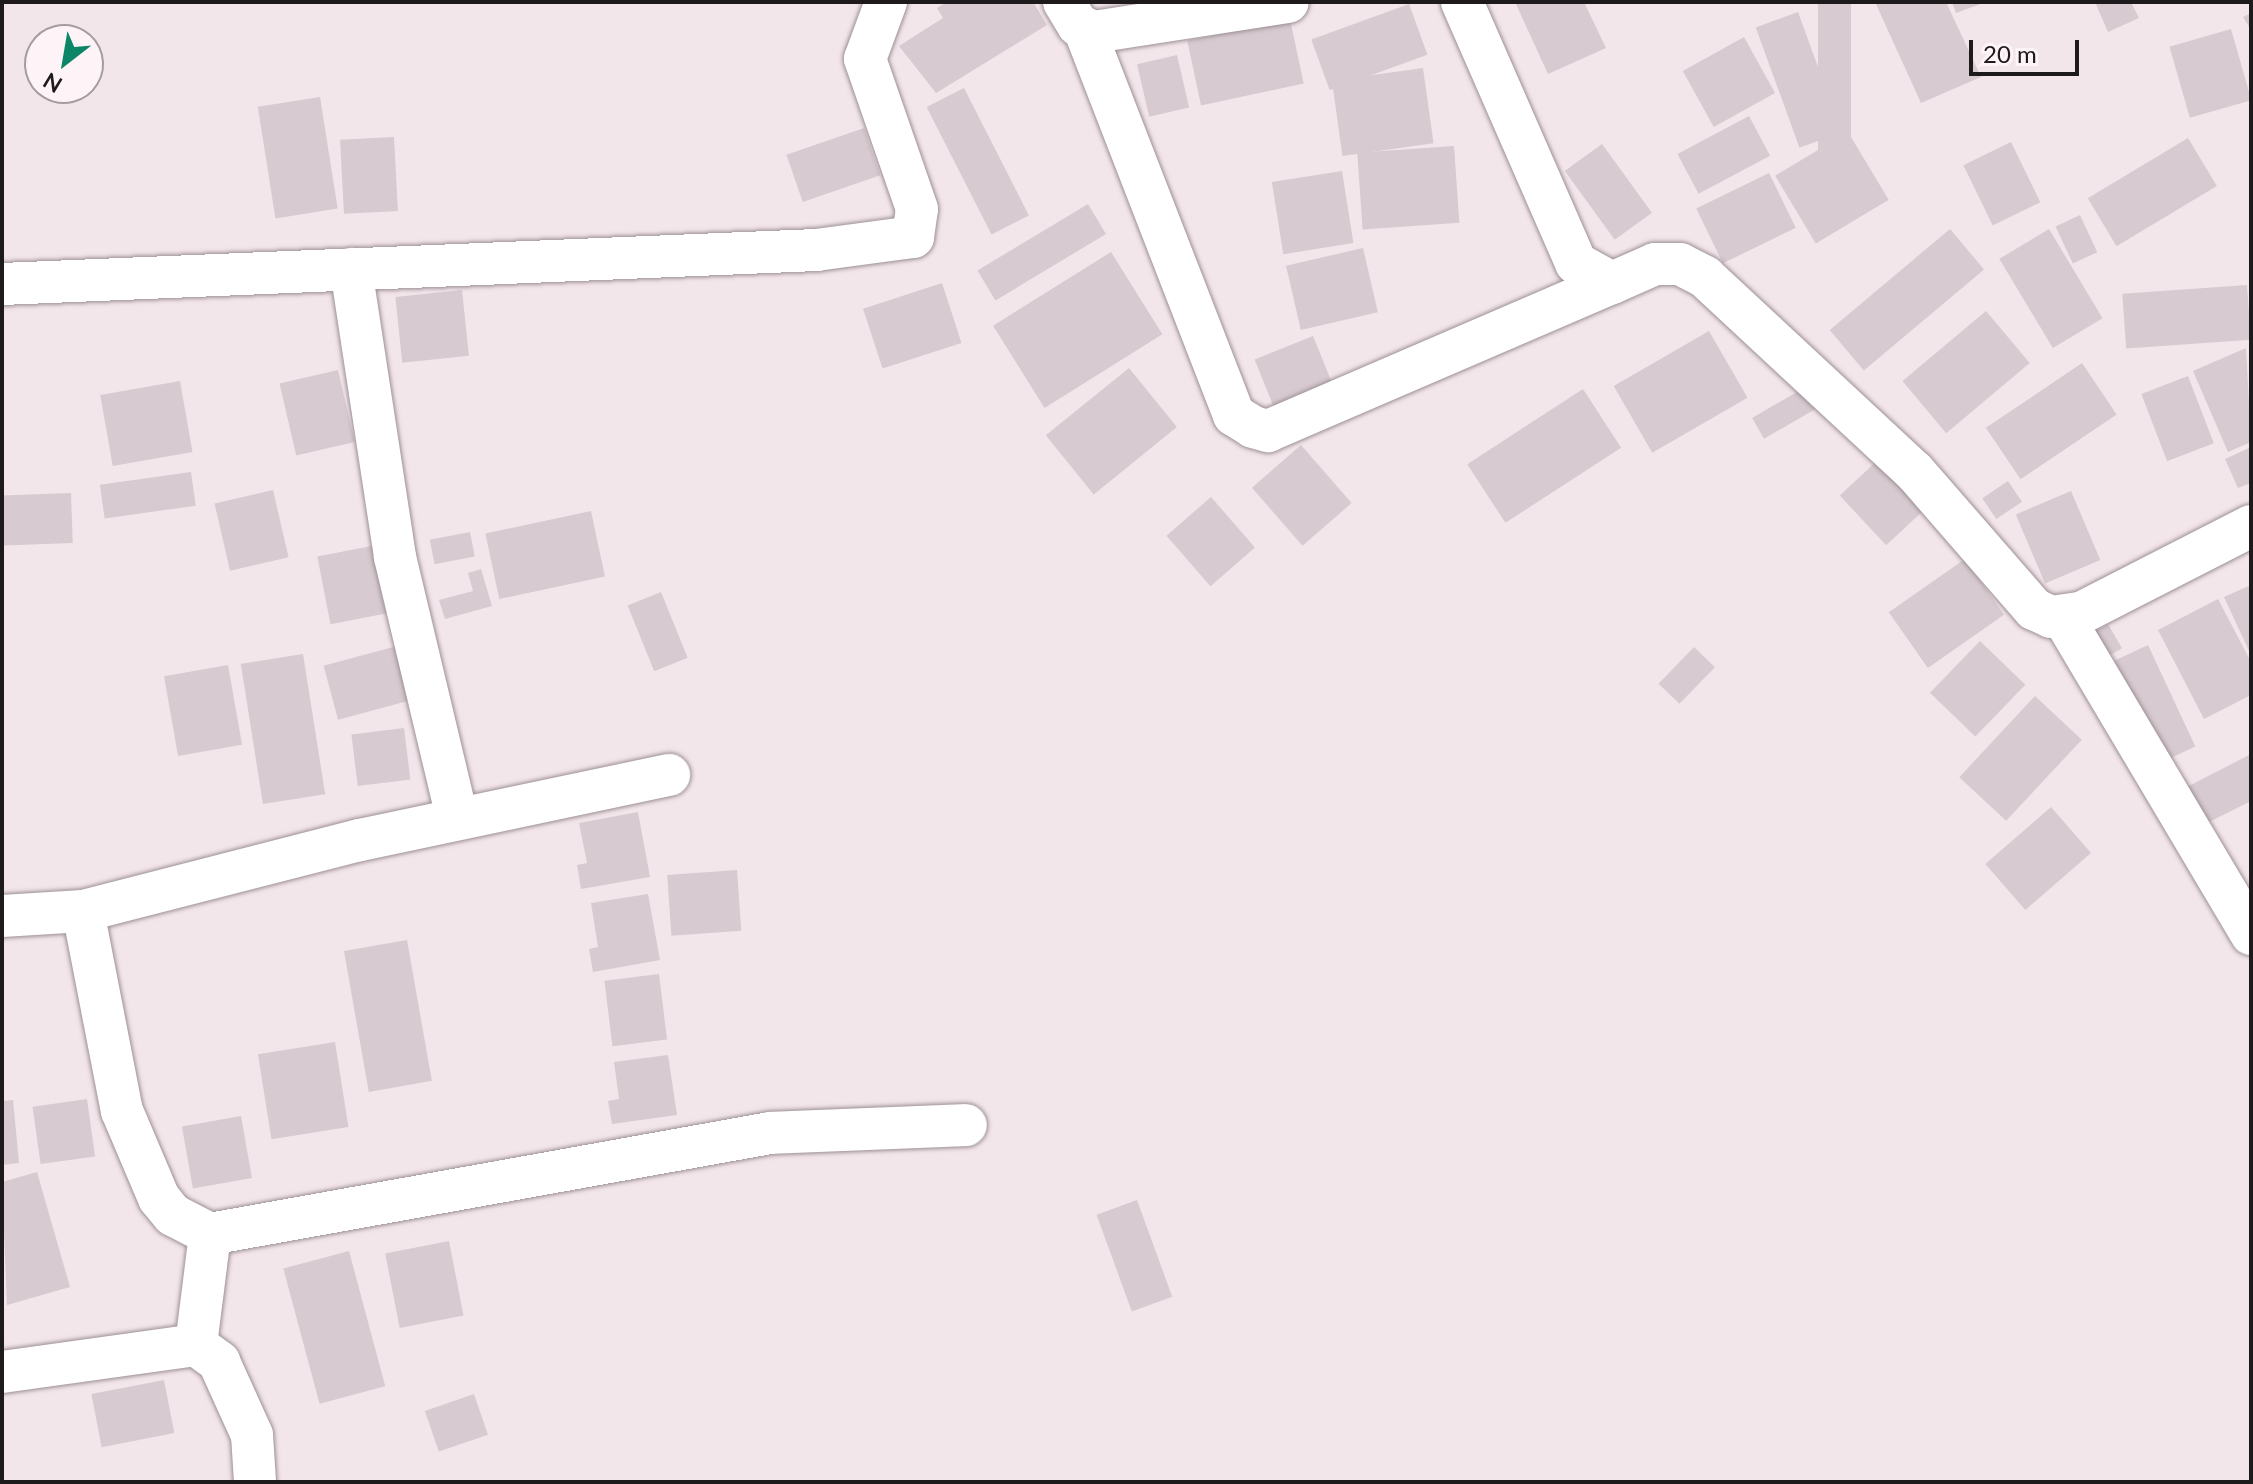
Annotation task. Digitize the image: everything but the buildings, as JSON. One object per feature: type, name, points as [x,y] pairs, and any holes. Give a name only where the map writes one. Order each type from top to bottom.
[{"type":"street","points":[[2,284],[816,250],[913,237],[917,209],[865,59],[886,2]]},
{"type":"street","points":[[1288,2],[1075,16],[1234,415],[1253,427],[1268,431],[1655,264],[1680,264],[1705,277],[1914,471],[2034,609],[2063,617],[2251,526]]},
{"type":"street","points":[[1462,2],[1576,263],[1612,283]]},
{"type":"street","points":[[351,269],[395,557],[457,818]]},
{"type":"street","points":[[2063,617],[2251,934]]},
{"type":"street","points":[[4,908],[83,911],[457,818],[669,775]]},
{"type":"street","points":[[83,911],[122,1111],[159,1198],[181,1221],[210,1234],[770,1133],[966,1125]]},
{"type":"street","points":[[196,1345],[210,1234]]},
{"type":"street","points":[[2,1372],[196,1345],[219,1362],[252,1435],[255,1482]]}]
